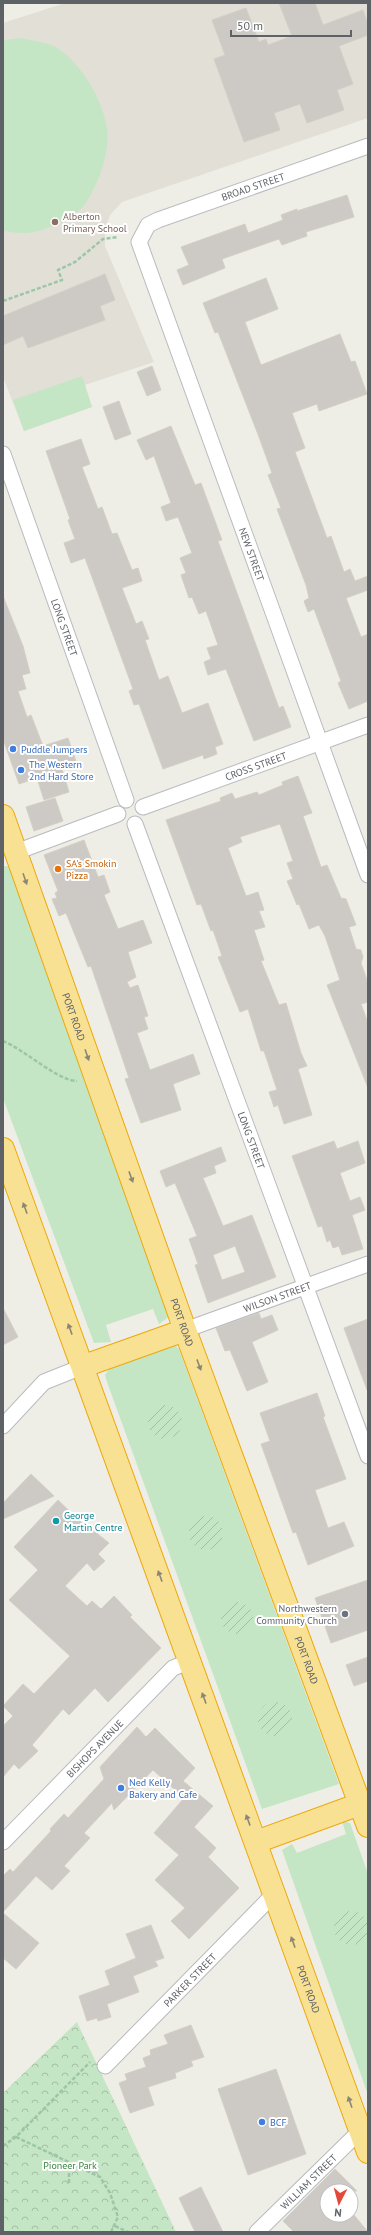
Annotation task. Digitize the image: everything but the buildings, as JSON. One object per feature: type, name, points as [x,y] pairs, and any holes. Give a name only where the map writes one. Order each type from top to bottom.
[{"type":"highway","name":"PORT ROAD","points":[[3,816],[9,854],[95,1078],[185,1330],[364,1803],[368,1826]]},
{"type":"highway","name":"PORT ROAD","points":[[3,1149],[84,1366],[368,2152]]},
{"type":"highway","points":[[84,1366],[185,1330]]},
{"type":"highway","points":[[256,1842],[364,1803]]},
{"type":"street","name":"BROAD STREET","points":[[142,234],[148,225],[158,220],[368,146]]},
{"type":"street","name":"NEW STREET","points":[[142,234],[139,242],[141,251],[368,875]]},
{"type":"street","name":"LONG STREET","points":[[3,454],[126,800]]},
{"type":"street","name":"CROSS STREET","points":[[143,807],[368,725]]},
{"type":"street","points":[[126,800],[135,800],[143,807],[142,818],[136,824],[127,824],[118,814],[120,805],[126,800]]},
{"type":"street","points":[[9,854],[118,814]]},
{"type":"street","name":"LONG STREET","points":[[136,824],[368,1456]]},
{"type":"street","name":"WILSON STREET","points":[[185,1330],[368,1264]]},
{"type":"street","points":[[3,1426],[44,1382],[84,1366]]},
{"type":"street","name":"BISHOPS AVENUE","points":[[3,1842],[173,1668],[191,1661]]},
{"type":"street","name":"PARKER STREET","points":[[98,2063],[275,1893]]},
{"type":"street","name":"WILLIAM STREET","points":[[257,2232],[360,2131]]},
{"type":"path","points":[[3,301],[62,280],[58,270],[75,262],[103,239],[118,237]]},
{"type":"path","points":[[3,1041],[21,1049],[65,1078],[76,1081],[95,1078]]},
{"type":"path","points":[[3,2146],[16,2137],[98,2063]]},
{"type":"path","points":[[16,2137],[100,2177],[110,2193],[118,2217],[112,2232]]},
{"type":"path","points":[[69,2163],[69,2183]]},
{"type":"path","points":[[115,2226],[128,2232]]},
{"type":"shaded area","name":"Alberton Primary School","points":[[65,3],[368,3],[368,118],[122,202],[110,215],[105,229],[105,246],[154,362],[85,385],[92,407],[24,431],[3,377],[3,23]]},
{"type":"green space","points":[[22,38],[53,46],[74,63],[90,83],[96,95],[105,118],[107,129],[107,147],[103,166],[96,185],[84,205],[73,215],[64,220],[43,230],[30,233],[16,233],[3,230],[3,40]]},
{"type":"green space","points":[[82,376],[92,407],[24,431],[13,400]]},
{"type":"green space","points":[[3,866],[9,866],[170,1316],[159,1324],[153,1309],[106,1325],[111,1342],[94,1343],[3,1098]]},
{"type":"green space","points":[[168,1344],[174,1344],[179,1349],[339,1784],[262,1809],[105,1375],[109,1369]]},
{"type":"green space","points":[[165,1405],[177,1410],[182,1422],[177,1434],[165,1439],[153,1434],[148,1422],[153,1410]]},
{"type":"green space","points":[[206,1516],[218,1521],[223,1533],[218,1545],[206,1550],[194,1545],[189,1533],[194,1521]]},
{"type":"green space","points":[[234,1602],[240,1602],[249,1606],[253,1618],[249,1630],[240,1634],[234,1634],[225,1630],[221,1621],[221,1615],[225,1606]]},
{"type":"green space","points":[[275,1702],[287,1707],[292,1719],[287,1731],[275,1736],[263,1731],[258,1719],[263,1707]]},
{"type":"green space","points":[[342,1821],[350,1823],[368,1874],[368,2095],[282,1850],[292,1844],[297,1853],[346,1834]]},
{"type":"green space","points":[[351,1911],[363,1916],[368,1928],[363,1940],[351,1945],[339,1940],[334,1928],[339,1916]]},
{"type":"green space","name":"Pioneer Park","points":[[77,2022],[176,2232],[3,2232],[3,2093]]},
{"type":"place","name":"Alberton Primary School","points":[[55,222]]},
{"type":"place","name":"Puddle Jumpers","points":[[13,749]]},
{"type":"place","name":"The Western 2nd Hard Store","points":[[21,770]]},
{"type":"place","name":"SA's Smokin Pizza","points":[[58,869]]},
{"type":"place","name":"George Martin Centre","points":[[56,1521]]},
{"type":"place","name":"Northwestern Community Church","points":[[345,1614]]},
{"type":"place","name":"Ned Kelly Bakery and Cafe","points":[[121,1788]]},
{"type":"place","name":"BCF","points":[[262,2122]]}]
